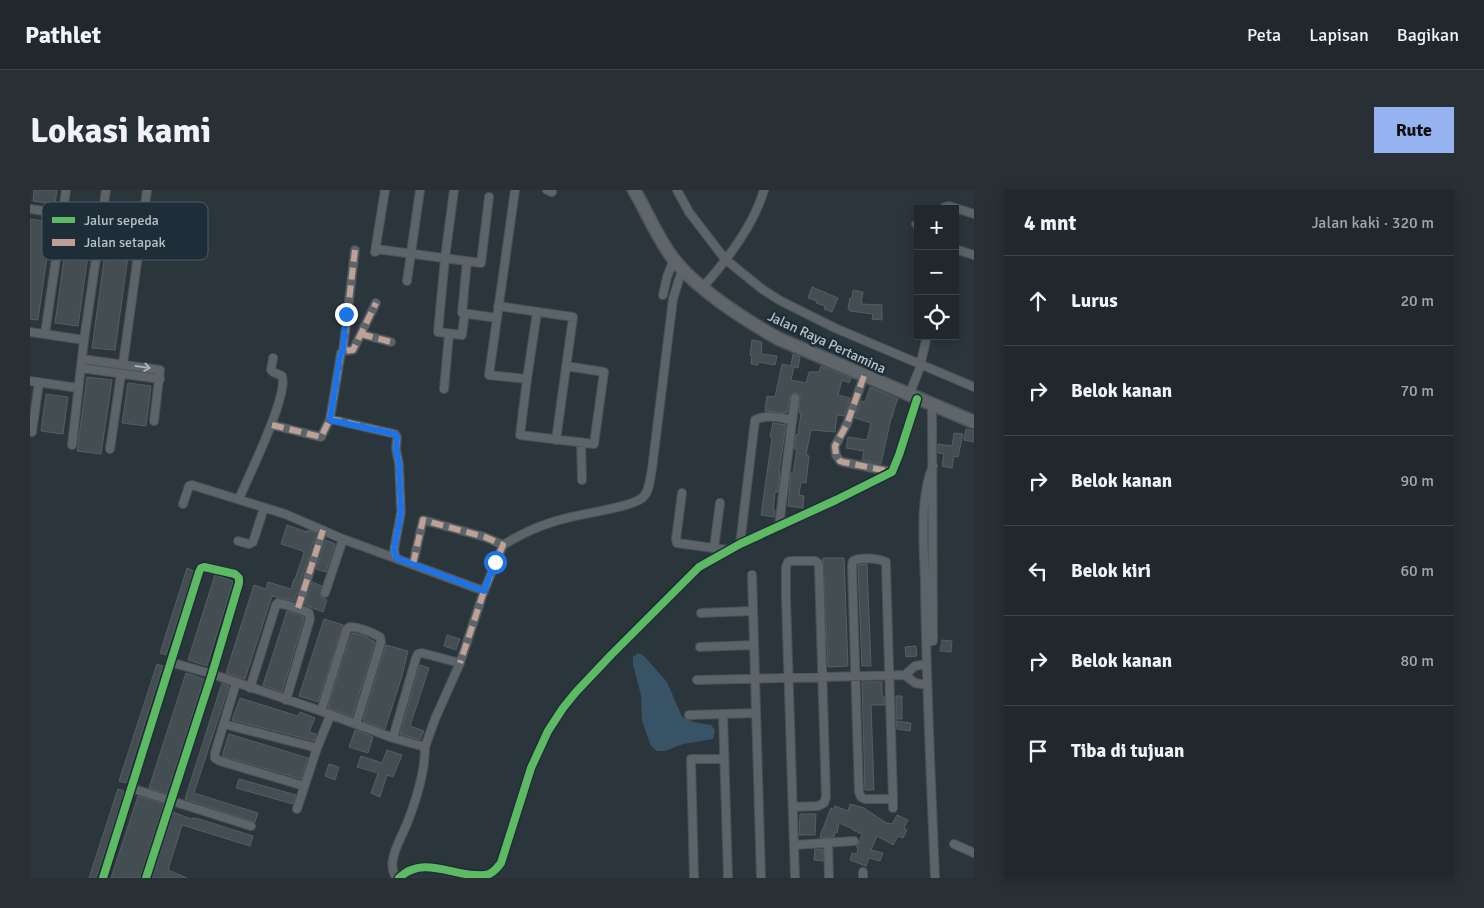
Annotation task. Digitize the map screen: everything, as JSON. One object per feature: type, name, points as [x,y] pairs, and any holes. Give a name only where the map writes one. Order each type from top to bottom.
[{"type":"main road","name":"Jalan Raya Pertamina","points":[[634,190],[661,241],[674,260],[683,270],[706,283],[750,322],[779,338],[864,376],[974,422]]},
{"type":"street","points":[[385,190],[376,250],[481,263],[489,197]]},
{"type":"street","points":[[407,281],[420,190]]},
{"type":"street","points":[[454,190],[438,332],[462,335],[464,319]]},
{"type":"street","points":[[515,190],[489,375],[526,379]]},
{"type":"street","points":[[676,190],[723,262],[762,289],[779,300],[835,328],[920,367],[974,387]]},
{"type":"street","points":[[706,283],[752,222],[764,190]]},
{"type":"street","points":[[959,209],[974,214]]},
{"type":"street","points":[[272,425],[320,437],[330,420],[339,362],[343,351],[355,250]]},
{"type":"street","points":[[958,250],[974,256]]},
{"type":"street","points":[[45,334],[55,260]]},
{"type":"street","points":[[72,445],[95,260]]},
{"type":"street","points":[[123,364],[137,260]]},
{"type":"street","points":[[663,295],[667,277],[674,260]]},
{"type":"street","points":[[466,261],[462,313],[497,318]]},
{"type":"street","points":[[683,270],[673,300],[652,469],[646,493],[628,505],[589,512],[540,525],[503,545],[484,591],[460,663],[425,747],[425,760],[421,780],[393,858],[392,869],[397,878],[409,870],[418,867],[440,868],[459,874],[490,876],[501,863],[531,768],[548,731],[563,708],[611,655],[685,580],[699,567],[728,550],[892,472],[899,455],[926,340]]},
{"type":"street","points":[[343,351],[353,350],[376,303]]},
{"type":"street","points":[[498,306],[573,317],[556,440]]},
{"type":"street","points":[[537,312],[526,379],[520,436],[594,444],[604,372],[566,366]]},
{"type":"street","points":[[30,332],[84,340]]},
{"type":"street","points":[[361,334],[390,342]]},
{"type":"street","points":[[444,389],[448,334]]},
{"type":"street","points":[[239,499],[272,425],[284,380],[282,376],[272,370],[273,358]]},
{"type":"street","points":[[82,359],[160,370],[154,421]]},
{"type":"street","points":[[81,368],[160,379]]},
{"type":"street","points":[[110,449],[121,374]]},
{"type":"street","points":[[864,376],[847,424],[836,442],[834,451],[843,462],[892,472]]},
{"type":"street","points":[[30,381],[78,388]]},
{"type":"street","points":[[32,432],[39,382]]},
{"type":"street","points":[[779,526],[795,398]]},
{"type":"street","points":[[932,405],[933,466],[927,482],[925,500],[927,685],[935,878]]},
{"type":"street","points":[[740,544],[755,420],[767,416],[792,420]]},
{"type":"street","points":[[330,420],[395,434],[397,437],[396,449],[399,464],[401,512],[394,550],[396,558]]},
{"type":"street","points":[[581,442],[582,480]]},
{"type":"street","points":[[183,504],[190,485],[239,499],[285,514],[343,539],[484,591]]},
{"type":"street","points":[[682,493],[676,542],[680,545],[728,550]]},
{"type":"street","points":[[714,548],[720,503]]},
{"type":"street","points":[[238,541],[249,544],[253,542],[264,508]]},
{"type":"street","points":[[413,564],[423,520],[484,537],[503,545]]},
{"type":"street","points":[[298,608],[323,530]]},
{"type":"street","points":[[326,593],[343,539]]},
{"type":"street","points":[[893,799],[865,799],[860,795],[852,566],[853,561],[856,559],[882,560],[886,562],[890,675],[893,799],[893,808]]},
{"type":"street","points":[[792,807],[818,806],[826,801],[818,563],[815,561],[788,562],[786,567],[792,807],[795,878]]},
{"type":"street","points":[[103,878],[201,568],[204,567],[235,574],[239,578],[239,583],[212,674],[146,878]]},
{"type":"street","points":[[752,575],[762,878]]},
{"type":"street","points":[[250,688],[276,605],[278,603],[298,608],[309,613],[310,619],[286,700]]},
{"type":"street","points":[[701,613],[753,611]]},
{"type":"street","points":[[321,711],[347,629],[350,626],[375,634],[380,636],[382,642],[356,724]]},
{"type":"street","points":[[700,647],[754,645]]},
{"type":"street","points":[[394,738],[418,654],[460,663]]},
{"type":"street","points":[[170,662],[212,674],[394,738],[425,747]]},
{"type":"street","points":[[905,675],[915,666],[927,664]]},
{"type":"street","points":[[697,680],[905,675],[915,683],[927,685]]},
{"type":"street","points":[[236,683],[215,758],[304,786]]},
{"type":"street","points":[[689,715],[756,713]]},
{"type":"street","points":[[723,714],[728,878]]},
{"type":"street","points":[[297,809],[317,748],[330,716]]},
{"type":"street","points":[[224,724],[317,748]]},
{"type":"street","points":[[694,878],[691,759],[724,759]]},
{"type":"street","points":[[131,788],[251,826]]},
{"type":"street","points":[[794,845],[854,841]]},
{"type":"street","points":[[828,842],[829,878]]},
{"type":"street","points":[[954,844],[973,851]]},
{"type":"water","points":[[638,653],[644,656],[667,682],[682,717],[694,722],[711,725],[715,730],[713,739],[683,744],[665,751],[657,751],[651,746],[642,721],[641,695],[633,665],[633,657]]},
{"type":"building","points":[[34,190],[57,190],[55,202],[33,201]]},
{"type":"building","points":[[30,219],[42,221],[42,260],[47,260],[38,320],[30,319]]},
{"type":"building","points":[[64,260],[87,260],[78,326],[55,323]]},
{"type":"building","points":[[104,260],[128,260],[115,350],[92,348]]},
{"type":"building","points":[[812,287],[838,298],[832,312],[824,309],[825,306],[816,303],[817,301],[808,298]]},
{"type":"building","points":[[853,290],[863,292],[861,304],[882,305],[882,320],[872,319],[873,314],[850,311],[848,309]]},
{"type":"building","points":[[752,340],[762,342],[761,354],[777,356],[775,365],[758,362],[758,365],[751,364]]},
{"type":"building","points":[[793,354],[800,357],[798,368],[794,367],[791,380],[806,383],[809,372],[819,372],[821,366],[851,378],[849,383],[842,380],[838,395],[850,398],[844,416],[837,415],[835,432],[811,430],[806,455],[809,456],[806,483],[801,482],[799,495],[804,496],[803,508],[788,506],[791,473],[793,473],[797,449],[794,449],[796,434],[798,435],[801,413],[799,413],[800,395],[795,392],[790,395],[787,413],[765,411],[767,396],[775,397],[782,364],[791,366]]},
{"type":"building","points":[[87,377],[112,380],[101,454],[77,451]]},
{"type":"building","points":[[128,383],[151,386],[146,426],[122,423]]},
{"type":"building","points":[[870,387],[898,399],[891,418],[881,464],[862,460],[864,451],[846,448],[848,437],[867,440],[871,423],[855,418],[861,401],[865,402]]},
{"type":"building","points":[[46,394],[68,397],[63,434],[41,431]]},
{"type":"building","points":[[773,423],[786,425],[778,492],[775,492],[774,517],[761,515]]},
{"type":"building","points":[[966,429],[974,431],[974,442],[964,440]]},
{"type":"building","points":[[954,433],[963,434],[958,457],[954,456],[952,468],[942,466],[944,454],[938,453],[938,444],[952,446]]},
{"type":"building","points":[[287,525],[316,533],[294,601],[272,596],[245,679],[226,673],[254,585],[266,589],[268,582],[291,589],[304,553],[281,544]]},
{"type":"building","points":[[326,540],[335,544],[326,572],[316,569]]},
{"type":"building","points":[[823,558],[844,558],[848,666],[828,667]]},
{"type":"building","points":[[867,564],[871,666],[862,666],[858,565]]},
{"type":"building","points":[[187,568],[194,571],[166,655],[160,653]]},
{"type":"building","points":[[215,575],[233,582],[207,666],[188,660]]},
{"type":"building","points":[[312,582],[322,586],[320,597],[327,600],[323,612],[305,605]]},
{"type":"building","points":[[287,611],[304,617],[304,619],[282,692],[263,685]]},
{"type":"building","points":[[324,619],[343,625],[318,702],[299,696]]},
{"type":"building","points":[[352,633],[363,635],[375,642],[352,717],[328,706]]},
{"type":"building","points":[[447,635],[460,639],[456,650],[444,646]]},
{"type":"building","points":[[942,640],[952,641],[951,652],[940,651]]},
{"type":"building","points":[[386,645],[408,651],[385,729],[363,721]]},
{"type":"building","points":[[916,646],[917,656],[906,657],[905,647]]},
{"type":"building","points":[[157,664],[163,666],[126,783],[119,781]]},
{"type":"building","points":[[420,665],[429,668],[410,726],[424,731],[420,740],[400,734]]},
{"type":"building","points":[[186,673],[204,679],[167,794],[149,788]]},
{"type":"building","points":[[862,682],[882,682],[882,696],[884,696],[885,705],[871,705],[874,790],[865,790]]},
{"type":"building","points":[[222,683],[229,686],[194,793],[258,813],[255,822],[185,799]]},
{"type":"building","points":[[896,696],[902,696],[902,719],[896,719]]},
{"type":"building","points":[[240,698],[298,716],[300,712],[315,718],[309,732],[316,734],[314,741],[232,720]]},
{"type":"building","points":[[896,721],[911,723],[910,731],[897,729]]},
{"type":"building","points":[[355,730],[373,737],[368,753],[349,747]]},
{"type":"building","points":[[229,734],[308,758],[301,779],[222,756]]},
{"type":"building","points":[[387,750],[402,755],[393,777],[387,775],[380,797],[371,793],[378,773],[357,767],[361,756],[382,763]]},
{"type":"building","points":[[329,764],[339,767],[335,780],[325,776]]},
{"type":"building","points":[[239,779],[296,795],[293,804],[236,788]]},
{"type":"building","points":[[118,789],[124,791],[124,793],[110,837],[96,878],[89,878]]},
{"type":"building","points":[[138,796],[164,804],[140,878],[111,878]]},
{"type":"building","points":[[850,804],[864,808],[888,824],[892,824],[897,815],[908,820],[904,828],[907,830],[903,838],[898,836],[893,845],[877,836],[871,850],[883,853],[880,861],[869,858],[866,866],[850,860],[852,853],[857,854],[858,847],[856,847],[862,834],[839,823],[834,837],[820,838],[831,808],[833,809],[835,806],[848,811]]},
{"type":"building","points":[[173,812],[191,819],[199,819],[253,836],[250,846],[182,825],[168,870],[187,878],[152,878]]},
{"type":"building","points":[[800,814],[816,814],[815,835],[799,835]]},
{"type":"building","points":[[815,849],[823,850],[823,861],[814,860]]},
{"type":"marked path","points":[[343,351],[355,250]]},
{"type":"marked path","points":[[272,425],[321,437],[330,419],[341,353],[353,350],[376,303]]},
{"type":"marked path","points":[[361,334],[391,342]]},
{"type":"marked path","points":[[864,376],[847,424],[835,446],[836,455],[843,462],[892,472]]},
{"type":"marked path","points":[[330,419],[395,434],[397,437],[396,449],[399,464],[401,512],[394,550],[396,558]]},
{"type":"marked path","points":[[413,564],[423,520],[485,537],[503,545],[484,591],[460,663]]},
{"type":"marked path","points":[[298,608],[323,530]]},
{"type":"cycle path","points":[[399,878],[416,868],[425,867],[473,875],[487,875],[494,871],[501,863],[531,768],[548,731],[576,692],[699,567],[740,544],[892,472],[917,399]]},
{"type":"cycle path","points":[[103,878],[199,572],[204,567],[235,574],[239,578],[239,583],[212,674],[146,878]]},
{"type":"route","points":[[346,314],[343,351],[339,362],[330,420],[395,434],[397,437],[396,449],[399,464],[401,512],[394,550],[396,558],[484,591],[495,562]]}]
